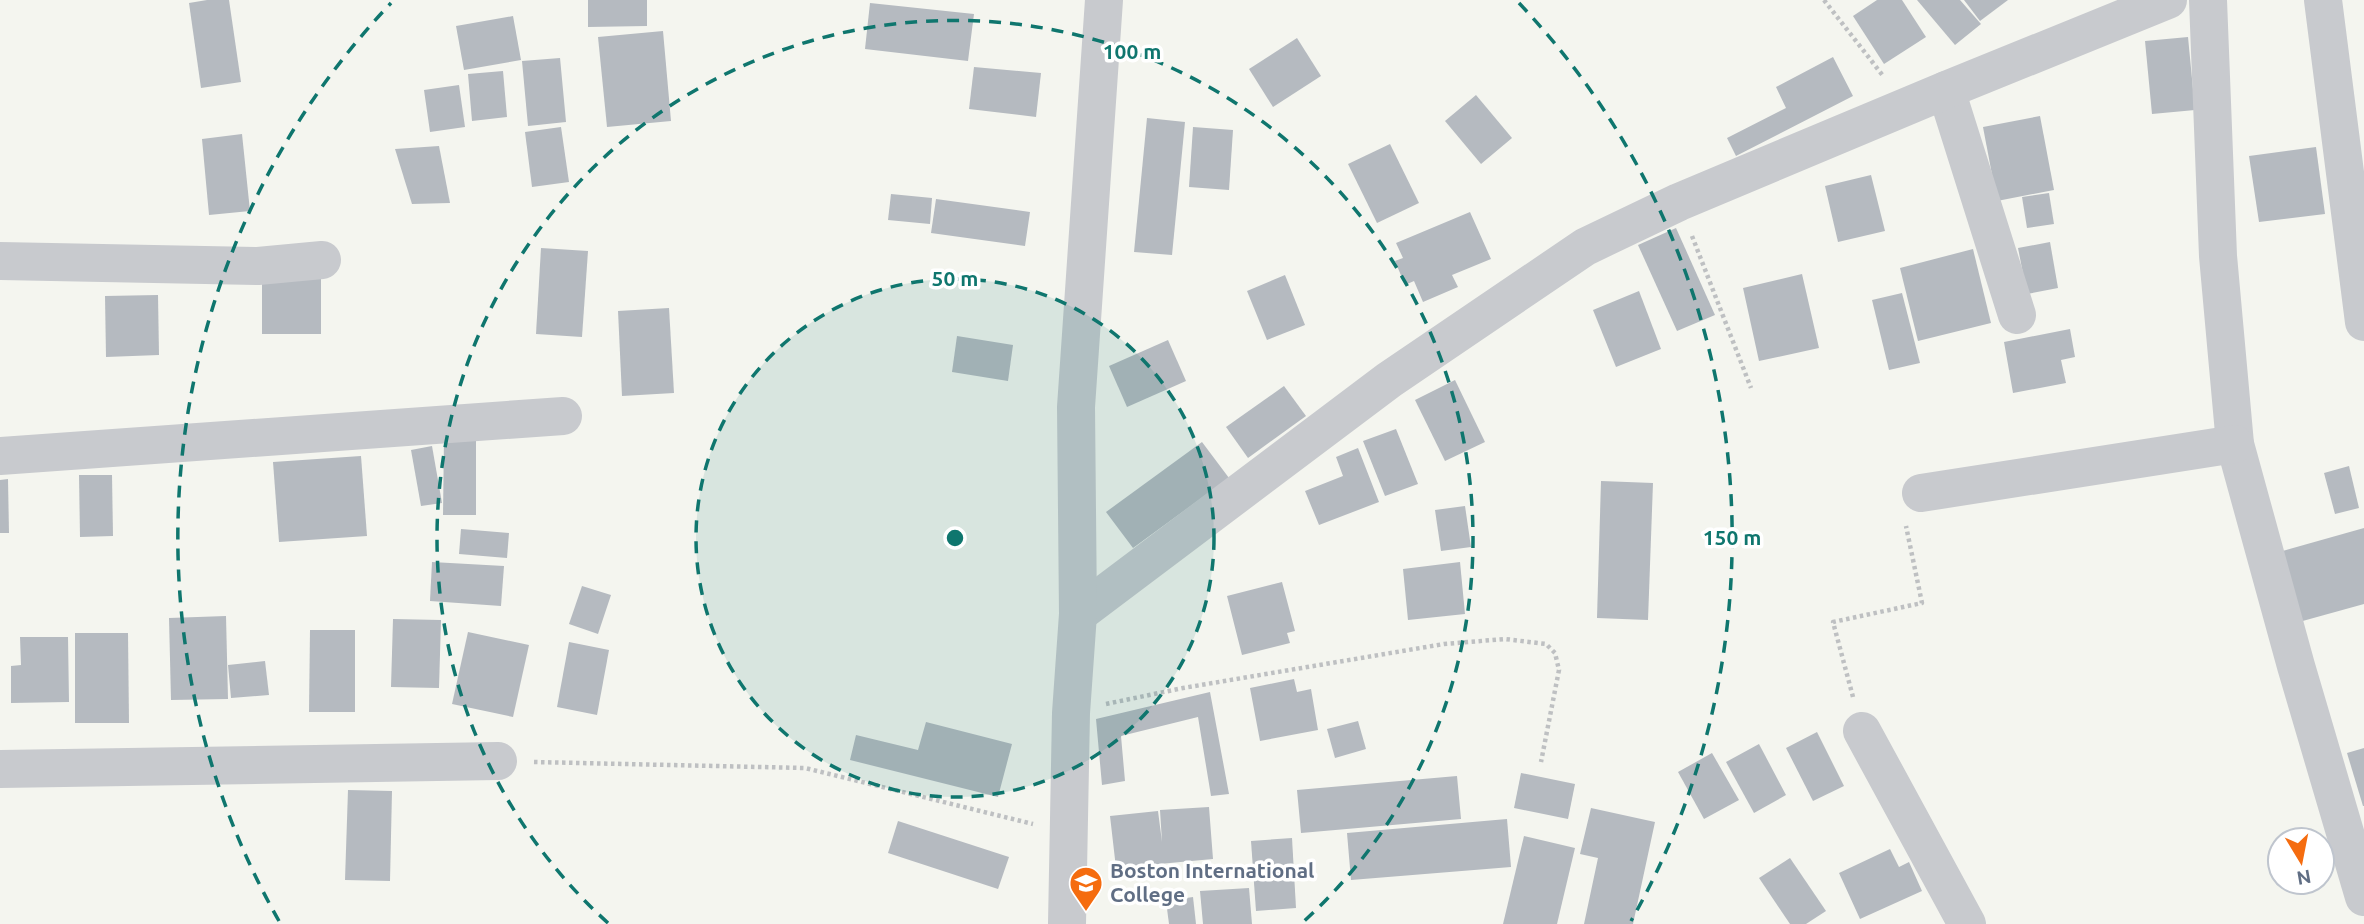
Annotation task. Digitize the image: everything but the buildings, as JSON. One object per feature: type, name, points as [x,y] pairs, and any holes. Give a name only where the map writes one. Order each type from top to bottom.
[{"type":"street","points":[[1067,924],[1071,713],[1079,614],[1076,407],[1104,0]]},
{"type":"street","points":[[1079,614],[1401,373],[1585,247],[1679,202],[2168,0]]},
{"type":"street","points":[[2208,0],[2218,256],[2235,444],[2296,666],[2364,897]]},
{"type":"street","points":[[2323,0],[2364,322]]},
{"type":"street","points":[[1945,90],[2017,315]]},
{"type":"street","points":[[0,261],[258,266],[322,260]]},
{"type":"street","points":[[0,456],[563,416]]},
{"type":"street","points":[[1921,493],[2235,444]]},
{"type":"street","points":[[1862,731],[1967,924]]},
{"type":"street","points":[[0,769],[498,761]]},
{"type":"path","points":[[1824,0],[1907,106]]},
{"type":"path","points":[[1679,202],[1751,388]]},
{"type":"path","points":[[1862,731],[1833,622],[1922,603],[1900,495],[1921,493]]},
{"type":"path","points":[[1071,713],[1183,688],[1265,674],[1444,644],[1505,639],[1546,644],[1555,653],[1559,670],[1542,762]]},
{"type":"path","points":[[498,761],[805,768],[1068,832]]},
{"type":"place","name":"Boston International College","points":[[1086,913]]}]
